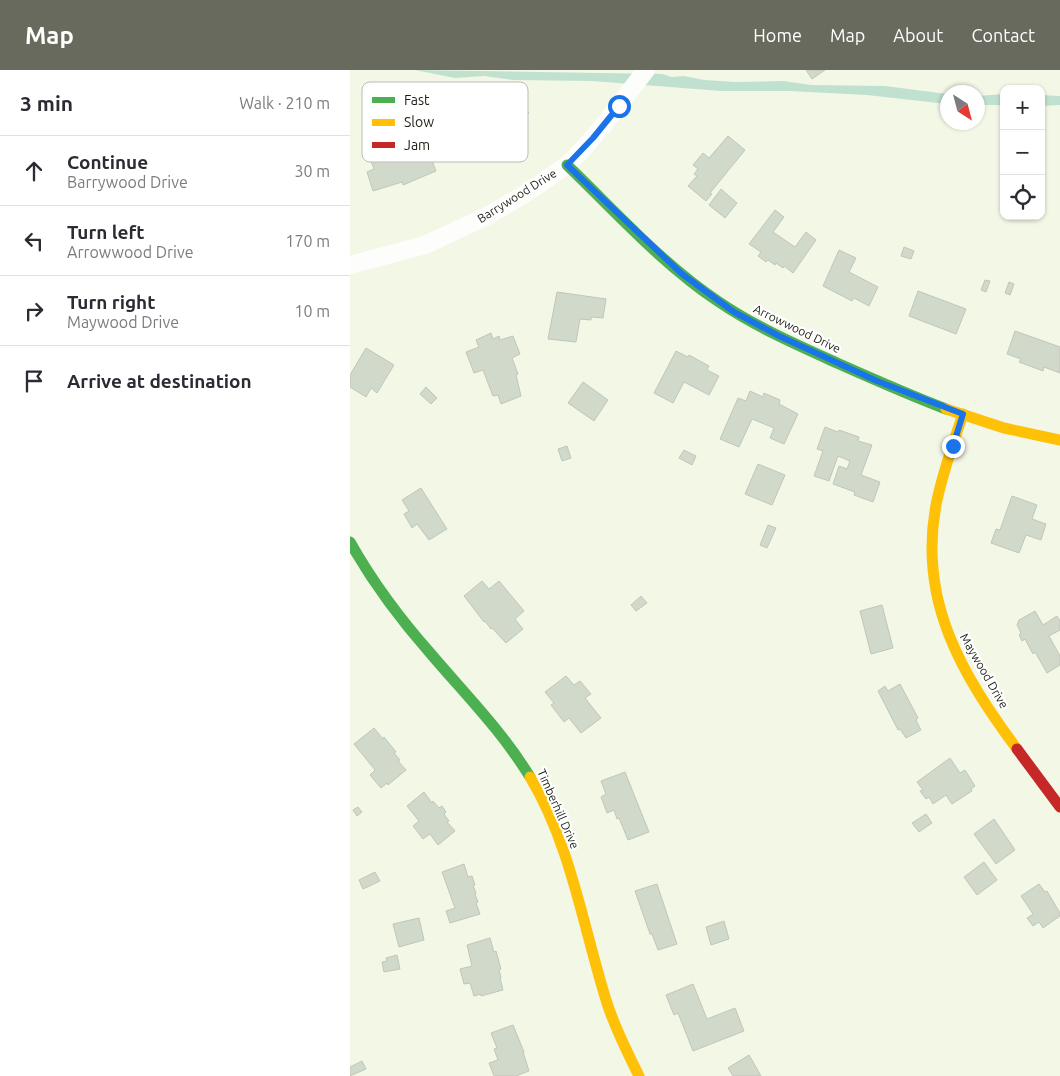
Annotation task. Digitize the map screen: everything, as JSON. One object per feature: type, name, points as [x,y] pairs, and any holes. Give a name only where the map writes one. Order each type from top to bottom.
[{"type":"street","name":"Barrywood Drive","points":[[350,265],[425,245],[489,216],[526,193],[567,165],[593,138],[646,70]]},
{"type":"street","name":"Arrowwood Drive","points":[[567,165],[682,274],[734,312],[779,336],[877,381],[963,414],[1040,437],[1060,440]]},
{"type":"street","name":"Maywood Drive","points":[[963,414],[938,496],[934,519],[932,562],[939,606],[951,642],[974,686],[1060,807]]},
{"type":"street","name":"Timberhill Drive","points":[[350,542],[361,561],[404,622],[486,716],[533,781],[553,825],[575,886],[614,1024],[639,1076]]},
{"type":"shaded area","points":[[415,70],[662,74],[672,77],[684,76],[704,80],[736,82],[783,81],[811,85],[885,86],[940,93],[940,103],[867,95],[789,91],[721,91],[592,81],[513,80],[484,76],[455,78]]},
{"type":"shaded area","points":[[1000,94],[1000,105],[985,105],[985,95]]},
{"type":"shaded area","points":[[1045,95],[1060,96],[1060,105],[1045,106]]},
{"type":"building","points":[[806,70],[825,70],[812,79]]},
{"type":"building","points":[[728,136],[745,150],[710,193],[712,194],[706,201],[688,186],[697,176],[694,174],[698,169],[693,165],[703,153],[709,158]]},
{"type":"building","points":[[371,162],[432,162],[436,171],[403,185],[402,182],[373,191],[367,172],[374,169]]},
{"type":"building","points":[[721,189],[737,203],[725,218],[709,205]]},
{"type":"building","points":[[775,210],[784,217],[773,232],[795,247],[806,232],[816,240],[793,273],[784,266],[783,268],[776,263],[775,265],[768,260],[766,262],[758,256],[761,252],[749,244]]},
{"type":"building","points":[[904,247],[914,251],[911,259],[901,256]]},
{"type":"building","points":[[839,250],[856,258],[849,272],[878,287],[869,306],[854,298],[852,301],[823,286]]},
{"type":"building","points":[[985,280],[990,281],[986,292],[981,290]]},
{"type":"building","points":[[1009,282],[1014,284],[1010,295],[1005,293]]},
{"type":"building","points":[[918,291],[966,309],[956,334],[909,316]]},
{"type":"building","points":[[557,292],[606,299],[603,318],[591,317],[591,320],[580,319],[576,342],[548,339]]},
{"type":"building","points":[[1015,331],[1060,347],[1060,373],[1044,367],[1043,371],[1019,362],[1021,359],[1007,354]]},
{"type":"building","points":[[491,333],[493,339],[499,336],[500,340],[513,336],[520,354],[512,358],[518,374],[516,375],[521,396],[501,404],[498,395],[493,396],[483,370],[474,373],[466,352],[479,347],[476,340]]},
{"type":"building","points":[[366,348],[394,365],[377,393],[371,388],[366,397],[350,387],[350,375]]},
{"type":"building","points":[[676,351],[688,357],[689,355],[709,366],[707,370],[719,376],[709,395],[684,382],[673,403],[654,393]]},
{"type":"building","points":[[583,382],[608,400],[594,421],[568,403]]},
{"type":"building","points":[[426,387],[437,398],[431,404],[420,394]]},
{"type":"building","points":[[750,391],[763,397],[764,393],[780,400],[779,404],[798,414],[784,444],[770,438],[774,428],[752,419],[739,447],[720,439],[738,398],[746,401]]},
{"type":"building","points":[[825,427],[859,437],[858,441],[872,445],[861,475],[880,482],[873,502],[854,495],[855,492],[833,484],[839,466],[847,469],[850,461],[838,456],[829,481],[814,476],[823,451],[817,449]]},
{"type":"building","points":[[567,446],[571,458],[562,461],[558,449]]},
{"type":"building","points":[[684,450],[696,456],[692,465],[679,458]]},
{"type":"building","points":[[758,464],[785,475],[772,505],[745,494]]},
{"type":"building","points":[[421,488],[447,529],[429,540],[417,524],[412,528],[404,514],[409,511],[402,500]]},
{"type":"building","points":[[1012,496],[1037,505],[1032,519],[1046,524],[1041,540],[1026,535],[1019,553],[991,543],[996,529],[1000,530]]},
{"type":"building","points":[[768,525],[776,528],[767,548],[760,545]]},
{"type":"building","points":[[482,581],[489,589],[499,581],[524,611],[515,619],[523,629],[506,643],[484,622],[464,596]]},
{"type":"building","points":[[641,596],[647,603],[636,611],[631,605]]},
{"type":"building","points":[[882,605],[893,648],[871,654],[860,611]]},
{"type":"building","points":[[1035,611],[1043,625],[1057,616],[1060,621],[1060,630],[1049,636],[1060,656],[1060,665],[1047,673],[1025,639],[1022,641],[1017,625],[1019,620]]},
{"type":"building","points":[[566,676],[574,685],[580,681],[591,694],[585,698],[601,718],[581,733],[569,718],[564,722],[551,705],[554,703],[545,692]]},
{"type":"building","points":[[900,684],[918,718],[916,720],[921,730],[906,738],[900,729],[898,730],[878,691],[885,686],[888,691]]},
{"type":"building","points":[[374,728],[396,752],[394,753],[400,760],[398,761],[406,770],[388,785],[387,783],[381,788],[370,775],[375,770],[354,744]]},
{"type":"building","points":[[950,758],[960,773],[965,770],[975,786],[971,789],[972,791],[952,804],[946,795],[933,804],[929,797],[926,799],[920,791],[923,790],[917,782]]},
{"type":"building","points":[[625,772],[649,832],[628,840],[614,810],[607,813],[601,797],[606,794],[601,781]]},
{"type":"building","points":[[424,792],[432,803],[433,801],[439,808],[442,806],[446,812],[444,814],[449,821],[447,822],[455,831],[438,845],[430,834],[423,839],[413,826],[419,821],[407,806]]},
{"type":"building","points":[[358,807],[362,812],[357,816],[353,810]]},
{"type":"building","points":[[926,814],[932,823],[919,832],[912,823]]},
{"type":"building","points":[[994,819],[1015,850],[996,864],[974,834]]},
{"type":"building","points":[[984,862],[997,880],[977,895],[964,877]]},
{"type":"building","points":[[464,864],[468,877],[472,876],[475,885],[473,885],[478,902],[476,903],[480,914],[450,923],[446,911],[455,908],[442,872]]},
{"type":"building","points":[[375,872],[380,881],[363,889],[359,880]]},
{"type":"building","points":[[657,884],[677,944],[658,950],[652,934],[650,934],[635,891]]},
{"type":"building","points":[[1039,884],[1045,892],[1047,891],[1060,913],[1060,916],[1043,928],[1039,922],[1033,926],[1027,918],[1033,914],[1021,896]]},
{"type":"building","points":[[419,918],[424,940],[399,947],[393,924]]},
{"type":"building","points":[[724,921],[729,939],[711,945],[706,927]]},
{"type":"building","points":[[490,938],[501,969],[499,970],[503,990],[474,996],[470,983],[464,984],[460,969],[472,966],[467,945]]},
{"type":"building","points":[[397,955],[400,969],[384,972],[382,962],[387,961],[386,958]]},
{"type":"building","points":[[693,984],[707,1019],[735,1008],[744,1031],[693,1051],[678,1013],[674,1015],[666,995]]},
{"type":"building","points":[[513,1025],[524,1052],[529,1071],[516,1076],[494,1076],[489,1063],[498,1060],[494,1049],[497,1048],[491,1033]]},
{"type":"building","points":[[749,1055],[761,1076],[733,1076],[728,1068]]},
{"type":"building","points":[[362,1061],[366,1069],[350,1076],[350,1067]]},
{"type":"traffic: fast","points":[[567,165],[659,254],[719,302],[762,328],[891,387],[946,409]]},
{"type":"traffic: fast","points":[[350,542],[368,572],[398,614],[508,744],[530,777]]},
{"type":"traffic: slow","points":[[946,409],[1004,428],[1060,440]]},
{"type":"traffic: slow","points":[[963,414],[938,493],[932,540],[933,573],[939,605],[962,665],[1017,749]]},
{"type":"traffic: slow","points":[[530,777],[556,830],[575,887],[607,1003],[617,1031],[639,1076]]},
{"type":"traffic: jam","points":[[1017,749],[1060,807]]},
{"type":"route","points":[[619,106],[593,138],[567,165],[652,248],[702,290],[734,312],[754,324],[877,381],[963,414],[953,446]]}]
